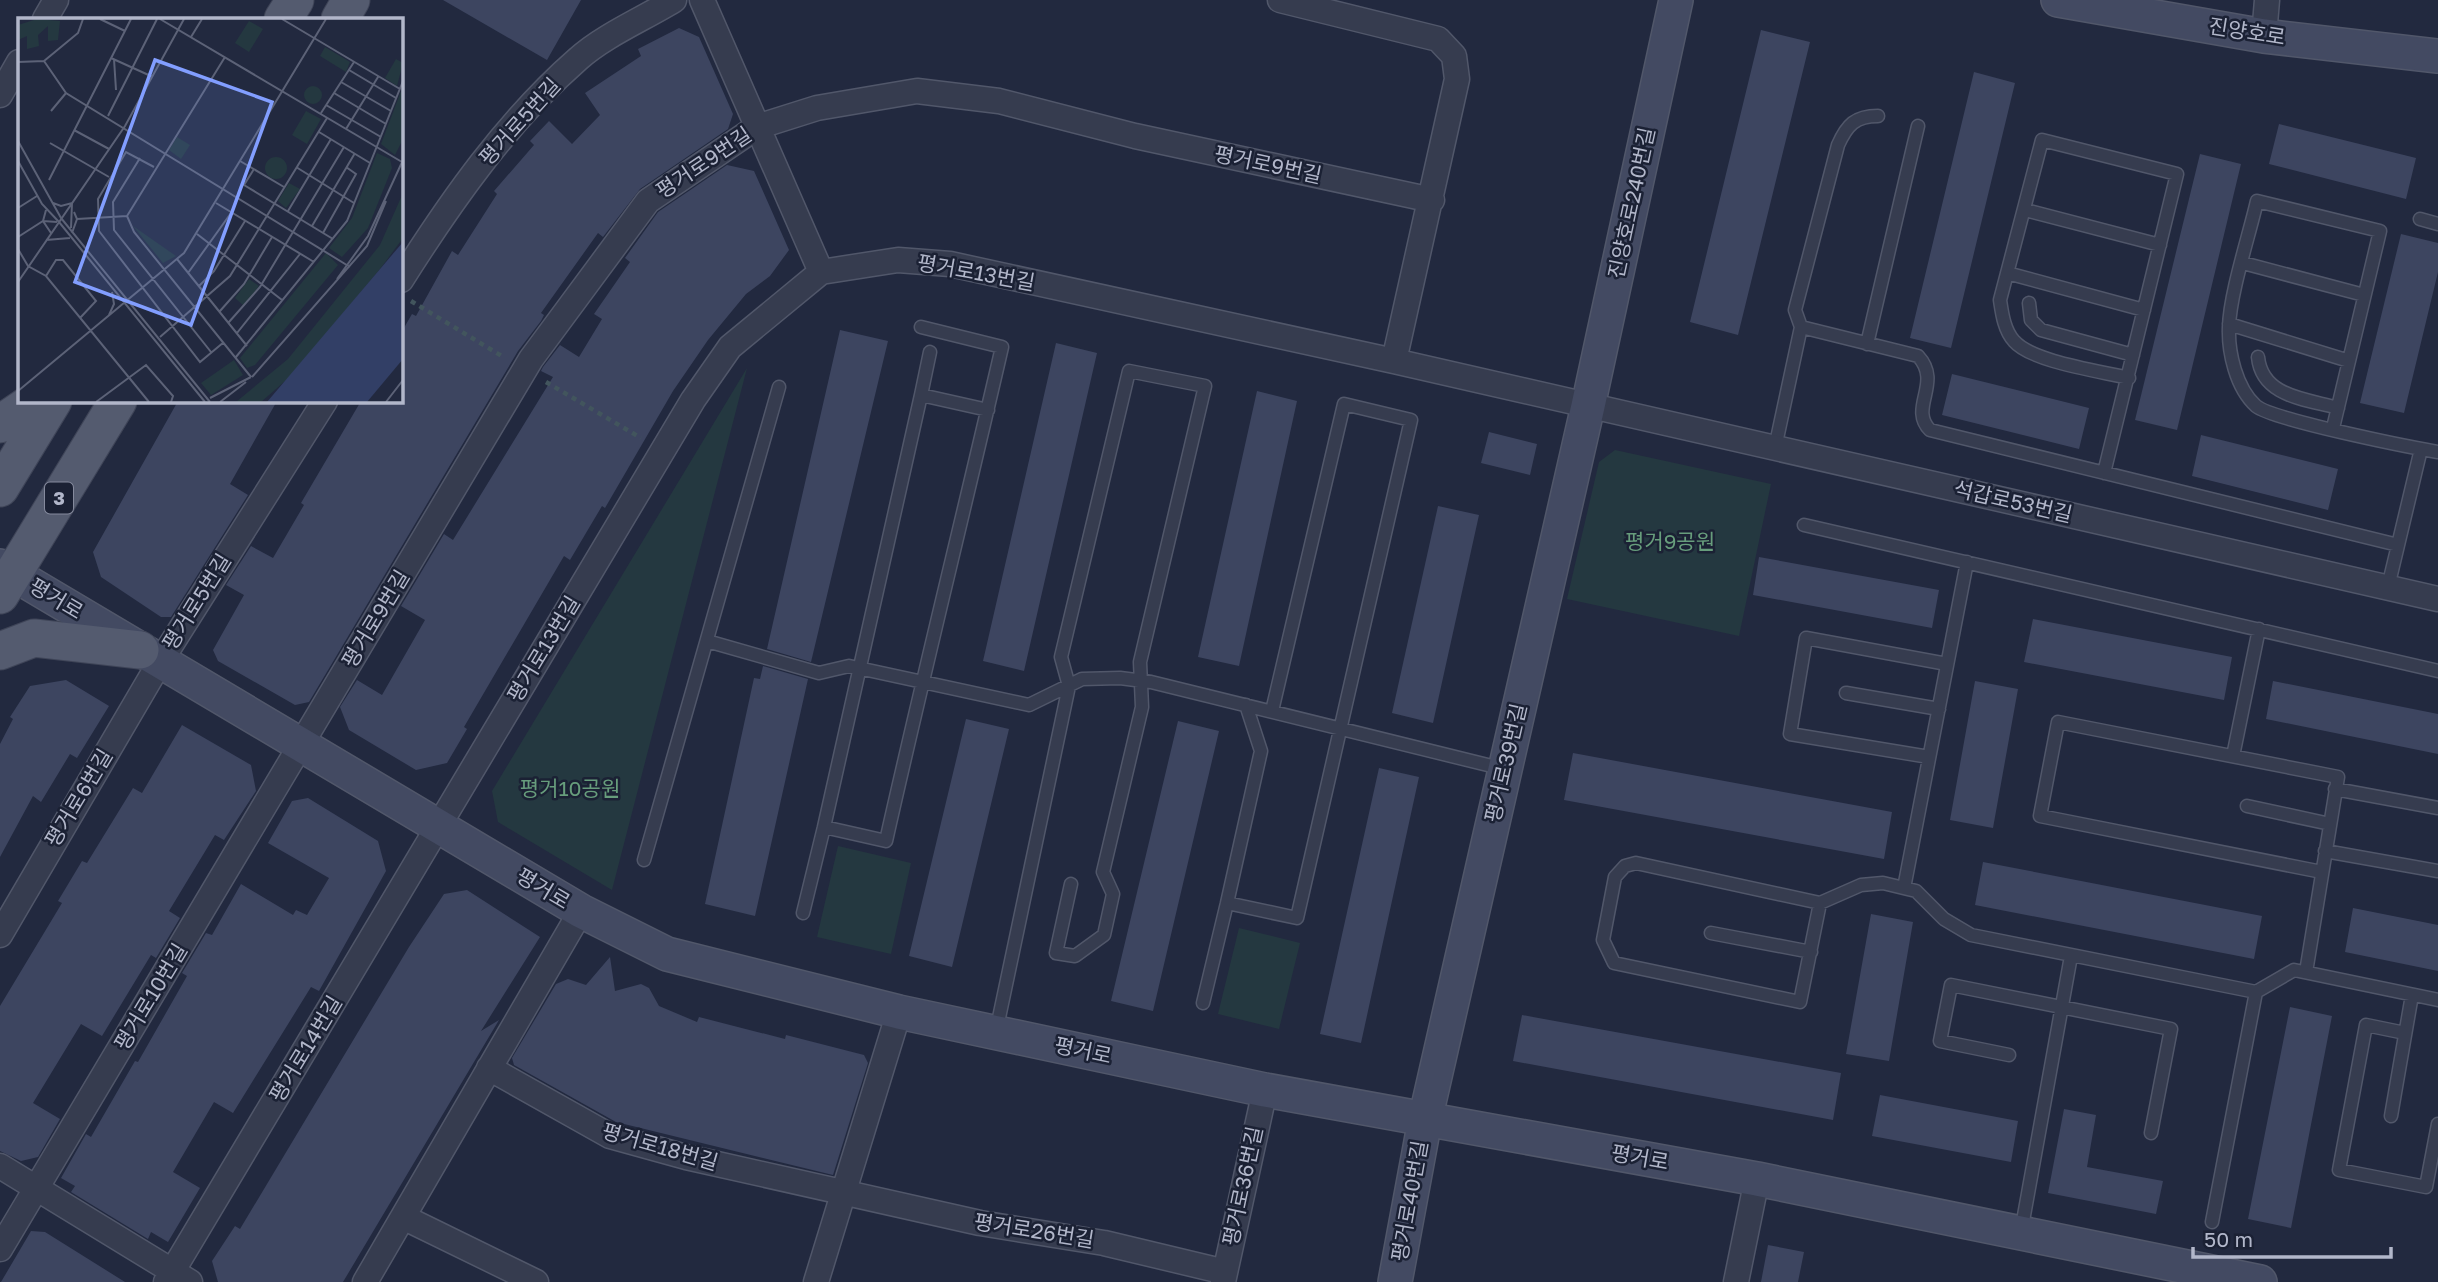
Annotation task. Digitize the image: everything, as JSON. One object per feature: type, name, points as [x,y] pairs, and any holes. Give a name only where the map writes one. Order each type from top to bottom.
[{"type":"main road","points":[[284,18],[295,0]]},
{"type":"main road","points":[[341,18],[351,0]]},
{"type":"main road","points":[[0,424],[33,402]]},
{"type":"main road","points":[[0,488],[51,402]]},
{"type":"main road","name":"3","points":[[4,578],[117,402]]},
{"type":"main road","points":[[0,651],[34,638],[150,656]]},
{"type":"street","points":[[46,18],[56,0]]},
{"type":"street","name":"평거로5번길","points":[[402,278],[443,213],[541,97],[580,57],[674,0]]},
{"type":"street","points":[[702,0],[821,272]]},
{"type":"street","points":[[1280,0],[1426,35],[1447,46],[1454,56],[1457,79],[1394,361]]},
{"type":"street","name":"진양호로240번길","points":[[1588,406],[1676,0]]},
{"type":"street","name":"진양호로","points":[[2058,0],[2264,36],[2438,57]]},
{"type":"street","points":[[2264,36],[2267,0]]},
{"type":"street","points":[[0,95],[18,64]]},
{"type":"street","name":"평거로9번길","points":[[301,745],[531,359],[604,256],[648,201],[757,127],[817,108],[917,91],[999,101],[1135,136],[1432,200]]},
{"type":"street","name":"평거로13번길","points":[[438,827],[693,400],[730,347],[821,272],[898,260],[950,264],[1588,406]]},
{"type":"street","name":"평거로5번길","points":[[150,656],[324,402]]},
{"type":"street","name":"석갑로53번길","points":[[1588,406],[2438,599]]},
{"type":"street","name":"평거로39번길","points":[[1425,1120],[1588,406]]},
{"type":"street","name":"평거로","points":[[4,578],[150,656],[581,911],[667,954],[900,1012],[1265,1090],[1757,1179],[2260,1282]]},
{"type":"street","name":"평거로6번길","points":[[0,935],[150,656]]},
{"type":"street","name":"평거로10번길","points":[[0,1249],[301,745]]},
{"type":"street","name":"평거로14번길","points":[[176,1278],[438,827]]},
{"type":"street","points":[[365,1282],[581,911]]},
{"type":"street","points":[[816,1282],[900,1012]]},
{"type":"street","name":"평거로18번길","points":[[489,1068],[610,1136],[844,1193]]},
{"type":"street","name":"평거로36번길","points":[[1224,1277],[1265,1090]]},
{"type":"street","name":"평거로40번길","points":[[1395,1282],[1425,1120]]},
{"type":"street","points":[[0,1166],[176,1278]]},
{"type":"street","points":[[1737,1282],[1757,1179]]},
{"type":"street","name":"평거로26번길","points":[[844,1193],[980,1223],[1104,1243],[1224,1277]]},
{"type":"street","points":[[403,1217],[536,1282]]},
{"type":"lane","points":[[1775,448],[1801,327],[1795,310],[1838,145],[1850,122],[1860,117],[1878,116]]},
{"type":"lane","points":[[1867,344],[1918,126]]},
{"type":"lane","points":[[2104,473],[2129,378],[2177,174],[2042,140],[2000,299],[2012,340],[2027,352],[2129,378]]},
{"type":"lane","points":[[2333,428],[2380,231],[2257,201],[2229,324],[2235,370],[2246,394],[2257,406],[2270,412],[2333,428],[2421,449],[2438,452]]},
{"type":"lane","points":[[2025,210],[2160,245]]},
{"type":"lane","points":[[2420,219],[2438,224]]},
{"type":"lane","points":[[2243,263],[2364,295]]},
{"type":"lane","points":[[2007,273],[2144,310]]},
{"type":"lane","points":[[2029,303],[2031,320],[2040,330],[2133,355]]},
{"type":"lane","points":[[2229,324],[2349,360]]},
{"type":"lane","points":[[824,827],[886,841],[1002,347],[921,327]]},
{"type":"lane","points":[[1801,327],[1918,356],[1926,365],[1929,383],[1921,414],[1923,423],[1930,430],[2398,545]]},
{"type":"lane","points":[[803,914],[930,352]]},
{"type":"lane","points":[[2258,357],[2265,381],[2276,390],[2338,408]]},
{"type":"lane","points":[[996,1032],[1069,685],[1061,657],[1129,370],[1205,386],[1140,662],[1142,707],[1103,872],[1113,894],[1104,936],[1075,956],[1056,953],[1071,884]]},
{"type":"lane","points":[[644,860],[779,387]]},
{"type":"lane","points":[[921,395],[988,410]]},
{"type":"lane","points":[[1227,903],[1297,918],[1411,420],[1343,404],[1272,711]]},
{"type":"lane","points":[[2388,587],[2421,449]]},
{"type":"lane","points":[[1804,525],[2438,671]]},
{"type":"lane","points":[[1904,888],[1967,562]]},
{"type":"lane","points":[[2233,756],[2259,629]]},
{"type":"lane","points":[[1929,757],[1790,734],[1806,638],[1947,664]]},
{"type":"lane","points":[[707,641],[819,673],[849,666],[1029,705],[1082,680],[1140,680],[1505,769]]},
{"type":"lane","points":[[1846,693],[1939,709]]},
{"type":"lane","points":[[1203,1003],[1261,751],[1246,705]]},
{"type":"lane","points":[[2305,972],[2326,850],[2338,777],[2058,722],[2040,816],[2322,872]]},
{"type":"lane","points":[[2336,789],[2438,808]]},
{"type":"lane","points":[[2247,806],[2330,824]]},
{"type":"lane","points":[[2326,850],[2438,871]]},
{"type":"lane","points":[[1821,903],[1800,1002],[1614,962],[1603,940],[1615,877],[1625,866],[1636,863],[1821,903],[1861,885],[1883,883],[1916,891],[1944,919],[1971,935],[2256,992],[2294,970],[2438,1000]]},
{"type":"lane","points":[[1712,933],[1811,952]]},
{"type":"lane","points":[[2021,1232],[2071,956]]},
{"type":"lane","points":[[2009,1055],[1940,1041],[1951,985],[2171,1029],[2151,1133]]},
{"type":"lane","points":[[2212,1222],[2256,992]]},
{"type":"lane","points":[[2390,1115],[2412,995]]},
{"type":"lane","points":[[2405,1033],[2367,1025],[2339,1170],[2426,1187],[2438,1124]]},
{"type":"green space","name":"평거10공원","points":[[747,368],[612,890],[498,822],[492,791]]},
{"type":"green space","name":"평거9공원","points":[[1615,450],[1771,484],[1739,636],[1567,599],[1599,462]]},
{"type":"green space","points":[[838,846],[911,863],[891,954],[817,937]]},
{"type":"green space","points":[[1239,928],[1300,943],[1279,1029],[1218,1014]]},
{"type":"building","points":[[443,0],[581,0],[547,60]]},
{"type":"building","points":[[679,28],[699,37],[733,114],[728,129],[640,189],[603,237],[598,233],[541,313],[544,315],[541,321],[518,351],[309,702],[295,705],[218,661],[213,650],[244,595],[226,585],[251,546],[273,558],[304,505],[301,503],[360,402],[402,402],[402,331],[412,314],[416,316],[452,251],[458,255],[497,194],[494,191],[534,145],[530,141],[549,121],[572,144],[600,115],[585,93],[641,56],[638,49]]},
{"type":"building","points":[[1761,30],[1810,42],[1738,335],[1690,322]]},
{"type":"building","points":[[1974,72],[2015,83],[1951,348],[1910,338]]},
{"type":"building","points":[[2279,124],[2416,158],[2406,199],[2269,164]]},
{"type":"building","points":[[2200,154],[2241,164],[2177,430],[2135,420]]},
{"type":"building","points":[[727,165],[754,171],[789,250],[770,276],[746,294],[708,340],[673,391],[605,508],[602,506],[570,560],[564,556],[464,727],[467,729],[447,763],[416,770],[349,730],[340,707],[357,680],[382,695],[425,620],[401,606],[444,534],[453,540],[553,377],[541,371],[543,367],[560,345],[579,357],[602,319],[594,314],[630,262],[625,258],[658,212]]},
{"type":"building","points":[[2401,234],[2438,243],[2438,272],[2404,413],[2360,403]]},
{"type":"building","points":[[840,330],[888,341],[811,662],[767,649]]},
{"type":"building","points":[[1056,343],[1097,353],[1024,671],[983,661]]},
{"type":"building","points":[[1952,374],[2089,408],[2079,449],[1942,415]]},
{"type":"building","points":[[1257,391],[1297,401],[1239,666],[1198,657]]},
{"type":"building","points":[[177,402],[276,402],[230,484],[248,495],[171,617],[161,617],[101,577],[93,552]]},
{"type":"building","points":[[1489,432],[1537,444],[1530,475],[1481,463]]},
{"type":"building","points":[[2201,435],[2338,469],[2328,510],[2192,476]]},
{"type":"building","points":[[1438,506],[1479,515],[1433,723],[1392,713]]},
{"type":"building","points":[[1759,557],[1939,590],[1932,628],[1753,595]]},
{"type":"building","points":[[2033,619],[2232,657],[2224,700],[2024,662]]},
{"type":"building","points":[[763,666],[808,679],[755,916],[705,904],[754,678],[760,679]]},
{"type":"building","points":[[66,680],[109,706],[77,758],[70,754],[41,802],[33,796],[0,857],[0,744],[13,719],[10,717],[30,686]]},
{"type":"building","points":[[1975,681],[2018,689],[1993,828],[1950,820]]},
{"type":"building","points":[[2273,681],[2438,714],[2438,754],[2266,719]]},
{"type":"building","points":[[966,719],[1009,729],[952,967],[909,956]]},
{"type":"building","points":[[1178,721],[1219,731],[1153,1011],[1111,1001]]},
{"type":"building","points":[[182,725],[251,765],[256,791],[224,840],[215,835],[169,911],[180,918],[156,958],[151,955],[102,1036],[81,1024],[33,1103],[60,1119],[38,1157],[21,1161],[0,1151],[0,1006],[62,903],[58,901],[82,861],[87,863],[133,788],[142,793]]},
{"type":"building","points":[[1573,753],[1892,812],[1884,859],[1564,800]]},
{"type":"building","points":[[1379,768],[1419,777],[1361,1043],[1320,1034]]},
{"type":"building","points":[[308,798],[378,841],[386,871],[319,991],[311,987],[233,1113],[214,1102],[173,1172],[200,1188],[168,1242],[151,1232],[148,1239],[71,1192],[75,1186],[61,1178],[86,1134],[91,1137],[135,1061],[138,1062],[187,976],[182,973],[206,933],[212,935],[241,884],[293,915],[296,910],[307,915],[329,878],[268,843],[292,801]]},
{"type":"building","points":[[1983,862],[2262,916],[2254,959],[1975,905]]},
{"type":"building","points":[[467,890],[540,937],[481,1031],[499,1020],[343,1282],[218,1282],[212,1261],[235,1226],[240,1229],[409,947],[444,894]]},
{"type":"building","points":[[2353,908],[2438,925],[2438,971],[2345,952]]},
{"type":"building","points":[[1871,914],[1913,922],[1889,1061],[1846,1054]]},
{"type":"building","points":[[610,957],[615,991],[641,984],[649,988],[659,1006],[697,1022],[699,1017],[785,1039],[786,1035],[864,1055],[868,1063],[833,1175],[616,1122],[514,1065],[512,1058],[556,984],[568,979],[586,985]]},
{"type":"building","points":[[2290,1007],[2332,1016],[2291,1228],[2248,1219]]},
{"type":"building","points":[[1522,1015],[1841,1073],[1833,1120],[1513,1061]]},
{"type":"building","points":[[1880,1095],[2018,1121],[2011,1162],[1872,1136]]},
{"type":"building","points":[[2064,1109],[2096,1115],[2087,1167],[2163,1181],[2156,1214],[2048,1193]]},
{"type":"building","points":[[31,1231],[45,1232],[125,1282],[1,1282]]},
{"type":"building","points":[[1768,1245],[1804,1252],[1798,1282],[1761,1282]]}]
